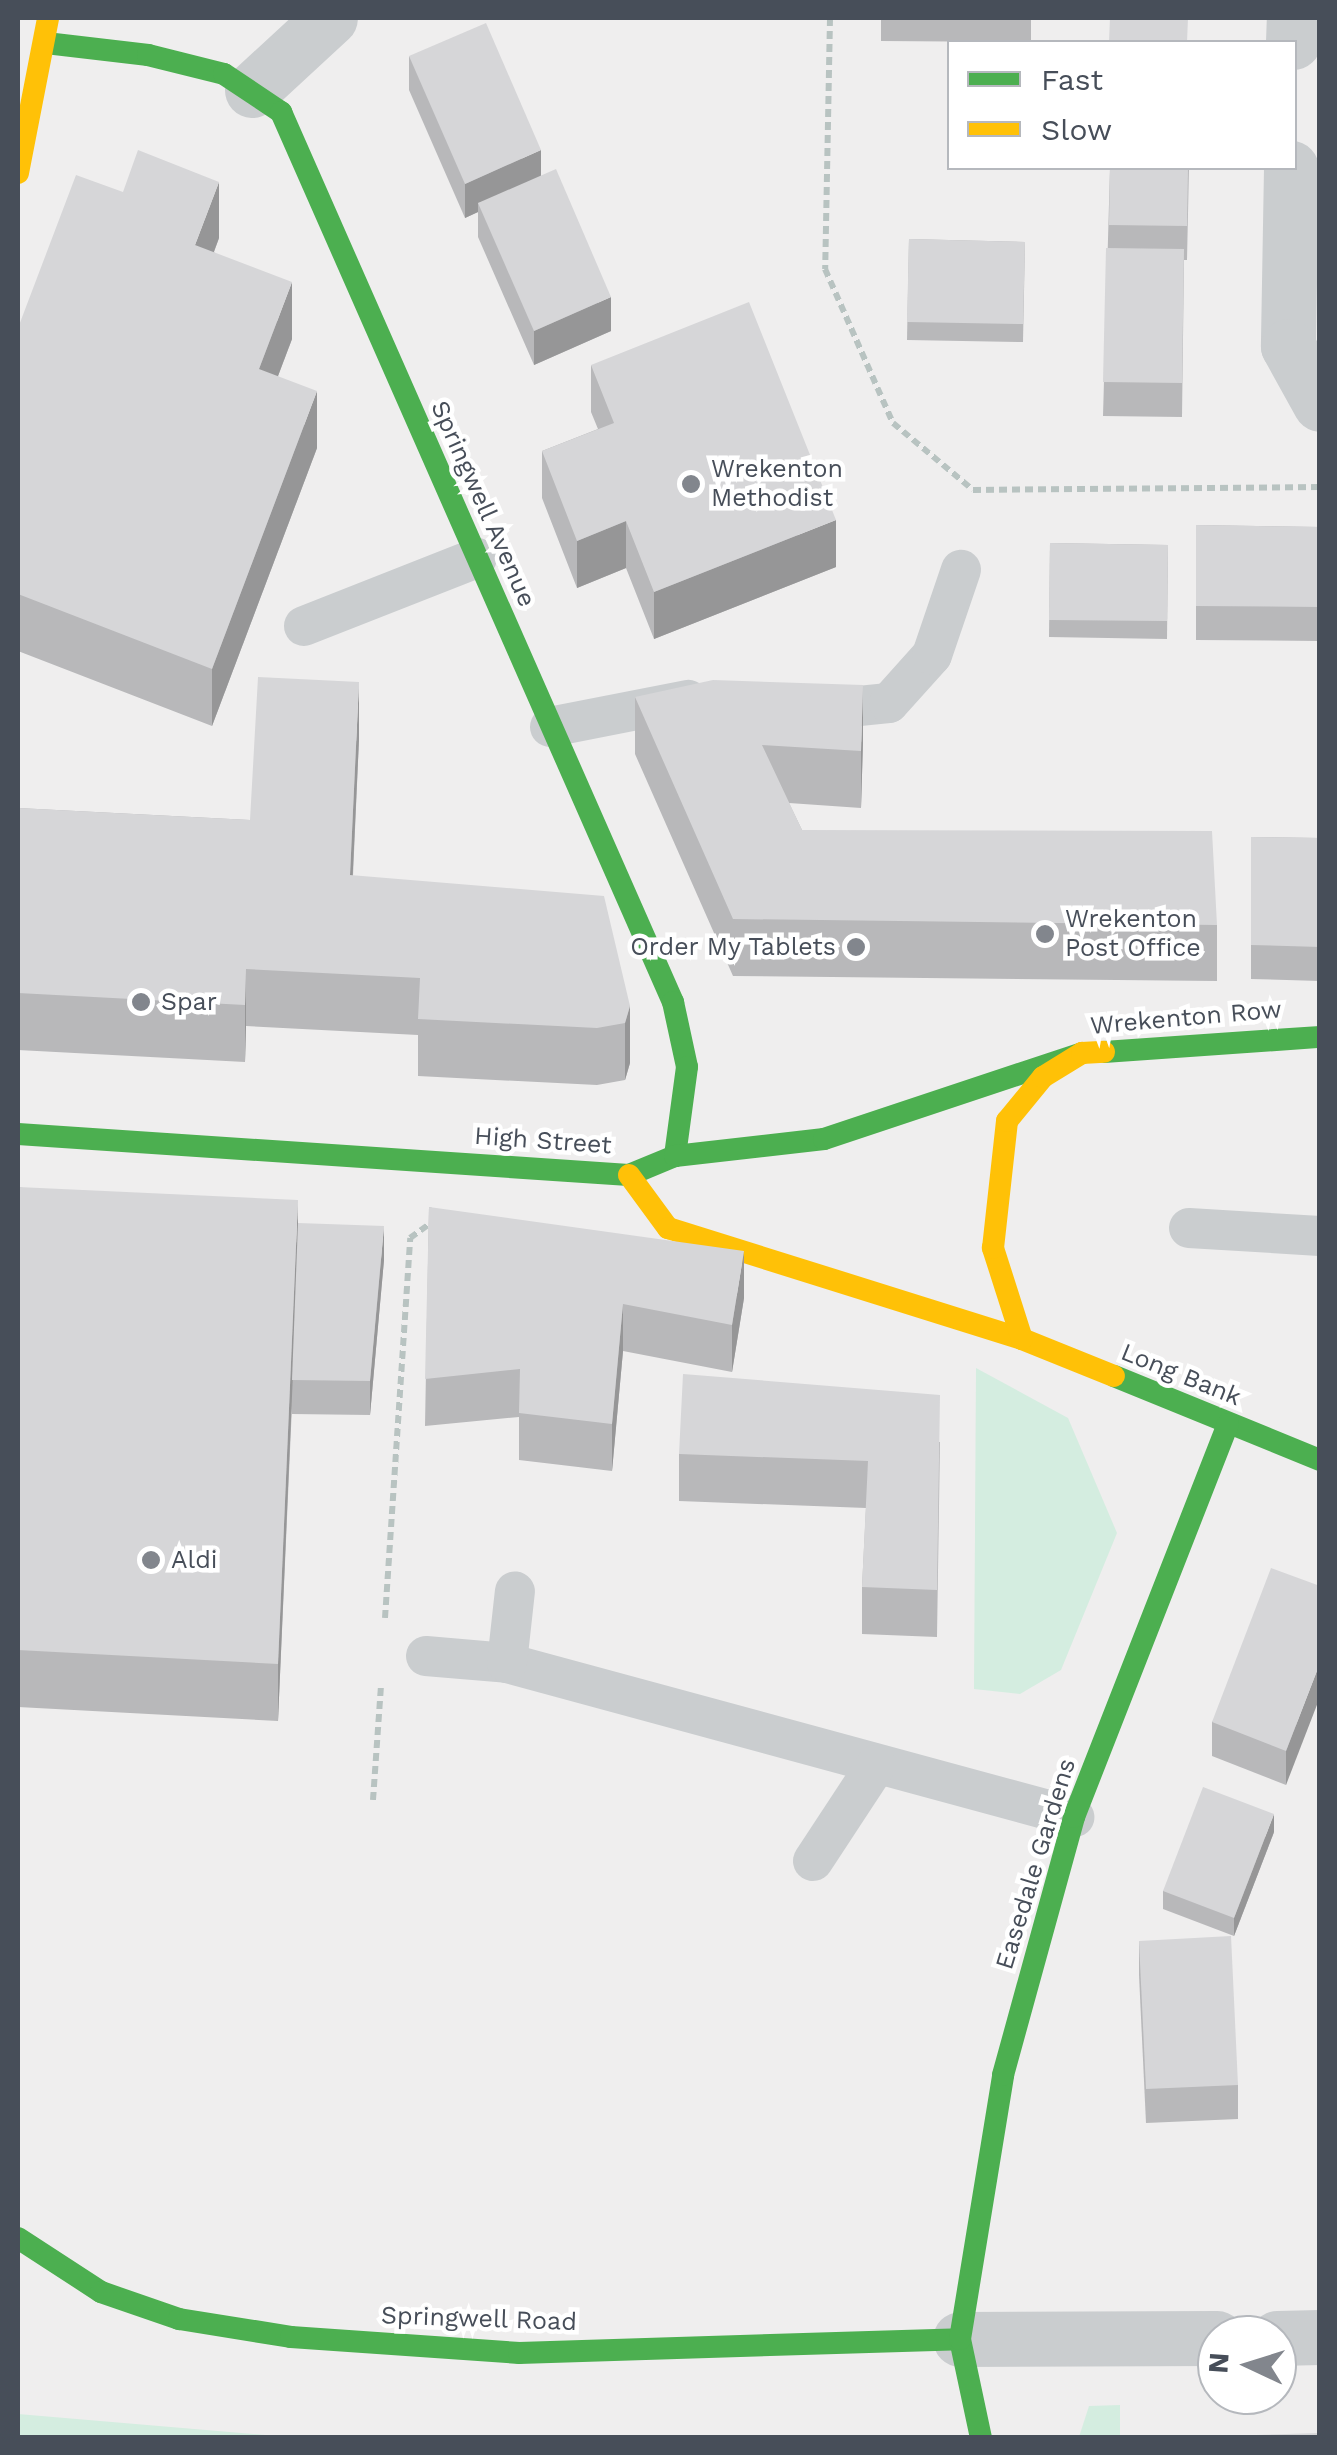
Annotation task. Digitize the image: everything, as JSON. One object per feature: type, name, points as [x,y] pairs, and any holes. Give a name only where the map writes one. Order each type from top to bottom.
[{"type":"street","points":[[18,173],[48,18]]},
{"type":"street","points":[[252,90],[330,18]]},
{"type":"street","name":"Springwell Avenue","points":[[46,43],[148,55],[224,74],[281,112],[673,1002],[688,1066],[674,1156]]},
{"type":"street","points":[[1291,170],[1288,346],[1320,404]]},
{"type":"street","name":"Wrekenton Row","points":[[1022,1339],[993,1248],[1008,1122],[1042,1077],[1082,1054],[1320,1037]]},
{"type":"street","points":[[629,1175],[674,1156],[824,1139],[1082,1054]]},
{"type":"street","name":"High Street","points":[[18,1134],[629,1175],[668,1228],[1022,1339]]},
{"type":"street","name":"Long Bank","points":[[1022,1339],[1320,1460]]},
{"type":"street","name":"Easedale Gardens","points":[[960,2339],[1002,2075],[1074,1816],[1228,1424]]},
{"type":"street","name":"Springwell Road","points":[[18,2238],[101,2292],[179,2318],[292,2337],[519,2352],[960,2339]]},
{"type":"street","points":[[981,2438],[960,2339],[1197,2338]]},
{"type":"lane","points":[[304,626],[476,558]]},
{"type":"lane","points":[[778,710],[889,703],[932,656],[961,570]]},
{"type":"lane","points":[[550,727],[686,699],[722,704]]},
{"type":"lane","points":[[1189,1228],[1320,1236]]},
{"type":"lane","points":[[506,1663],[515,1591]]},
{"type":"lane","points":[[426,1656],[506,1663],[1074,1816]]},
{"type":"lane","points":[[813,1861],[876,1765]]},
{"type":"path","points":[[830,18],[825,269],[893,423],[973,490],[1320,487]]},
{"type":"path","points":[[385,1626],[410,1238],[443,1214],[448,1162]]},
{"type":"path","points":[[373,1800],[382,1664]]},
{"type":"green space","points":[[976,1368],[1068,1418],[1117,1533],[1061,1670],[1020,1694],[974,1689]]},
{"type":"green space","points":[[1120,2405],[1120,2437],[1079,2437],[1089,2406]]},
{"type":"green space","points":[[18,2414],[288,2437],[18,2437]]},
{"type":"building","points":[[1110,18],[1188,18],[1187,40],[1109,40]]},
{"type":"building","points":[[486,23],[541,150],[465,184],[409,56]]},
{"type":"building","points":[[138,150],[219,182],[195,245],[292,282],[259,369],[317,391],[212,669],[18,594],[18,328],[76,175],[123,192]]},
{"type":"building","points":[[556,169],[611,297],[534,331],[478,203]]},
{"type":"building","points":[[1110,170],[1188,170],[1187,226],[1109,225]]},
{"type":"building","points":[[909,239],[1025,242],[1023,324],[907,322]]},
{"type":"building","points":[[1106,248],[1184,249],[1182,383],[1103,382]]},
{"type":"building","name":"Wrekenton Methodist","points":[[749,302],[836,520],[654,592],[626,521],[577,541],[542,451],[614,423],[591,365]]},
{"type":"building","points":[[1196,525],[1320,527],[1320,607],[1196,606]]},
{"type":"building","points":[[1050,543],[1168,545],[1167,621],[1049,620]]},
{"type":"building","points":[[258,677],[359,682],[350,875],[604,896],[630,1006],[625,1023],[597,1028],[418,1019],[420,978],[246,969],[245,1005],[18,993],[18,808],[250,820]]},
{"type":"building","points":[[713,680],[863,685],[861,751],[762,745],[802,830],[1212,831],[1217,925],[733,919],[635,697]]},
{"type":"building","points":[[1251,837],[1320,838],[1320,947],[1251,945]]},
{"type":"building","name":"Aldi","points":[[18,1187],[298,1200],[278,1664],[18,1650]]},
{"type":"building","points":[[429,1207],[744,1251],[732,1325],[623,1304],[612,1424],[519,1413],[520,1369],[425,1379]]},
{"type":"building","points":[[298,1223],[384,1226],[370,1381],[292,1380]]},
{"type":"building","points":[[683,1374],[940,1395],[937,1590],[862,1587],[868,1461],[679,1454]]},
{"type":"building","points":[[1271,1568],[1320,1586],[1320,1663],[1286,1751],[1212,1722]]},
{"type":"building","points":[[1203,1787],[1274,1814],[1234,1918],[1163,1891]]},
{"type":"building","points":[[1231,1936],[1238,2085],[1146,2089],[1139,1941]]},
{"type":"building","points":[[1317,2103],[1320,2103],[1320,2170]]},
{"type":"building","points":[[1320,2433],[1320,2438],[1160,2438]]},
{"type":"traffic: fast","points":[[46,43],[148,55],[224,74],[281,112],[673,1002],[687,1067],[675,1156]]},
{"type":"traffic: fast","points":[[1104,1052],[1320,1037]]},
{"type":"traffic: fast","points":[[18,1134],[629,1175],[675,1156],[824,1139],[1082,1053]]},
{"type":"traffic: fast","points":[[1114,1376],[1320,1460]]},
{"type":"traffic: fast","points":[[981,2438],[960,2339],[1003,2075],[1074,1817],[1228,1424]]},
{"type":"traffic: fast","points":[[18,2238],[101,2292],[179,2319],[291,2337],[519,2353],[960,2339]]},
{"type":"traffic: slow","points":[[18,173],[48,18]]},
{"type":"traffic: slow","points":[[1022,1339],[993,1248],[1007,1121],[1043,1077],[1082,1053],[1104,1052]]},
{"type":"traffic: slow","points":[[629,1175],[668,1228],[1022,1339],[1114,1376]]},
{"type":"place","name":"Wrekenton Methodist","points":[[691,484]]},
{"type":"place","name":"Wrekenton Post Office","points":[[1045,934]]},
{"type":"place","name":"Order My Tablets","points":[[856,947]]},
{"type":"place","name":"Spar","points":[[141,1002]]},
{"type":"place","name":"Aldi","points":[[151,1560]]}]
